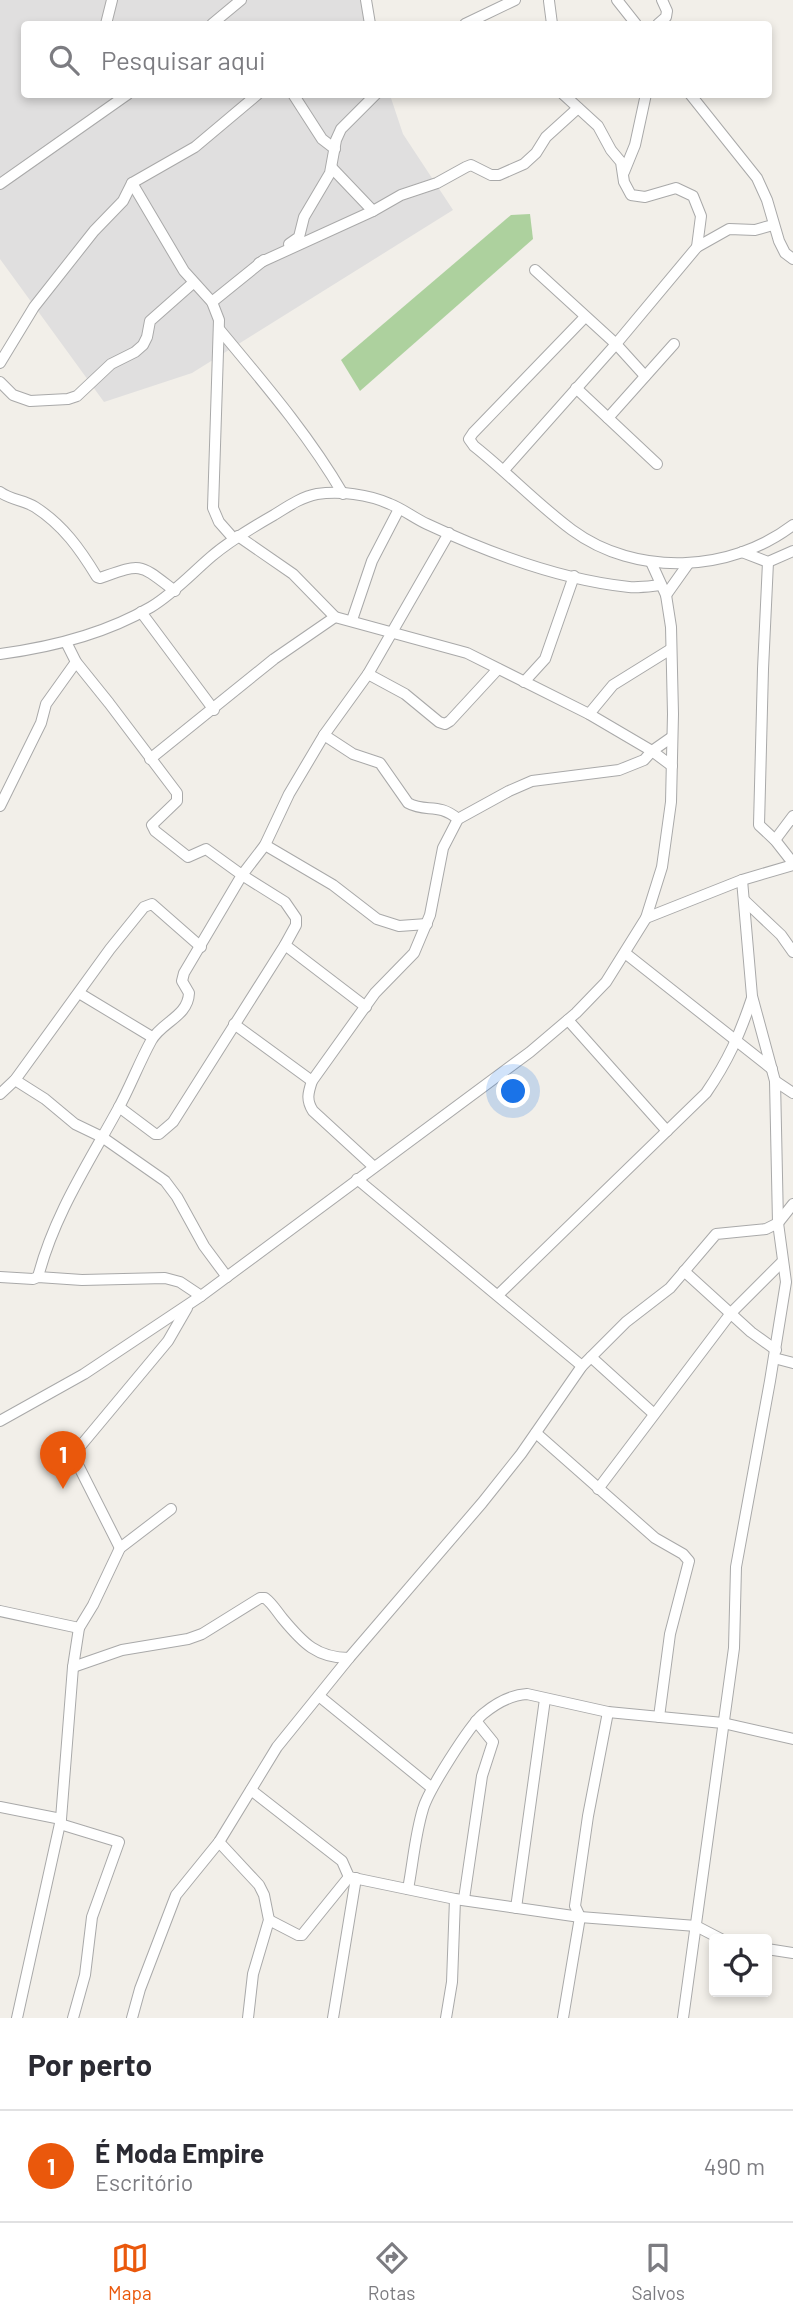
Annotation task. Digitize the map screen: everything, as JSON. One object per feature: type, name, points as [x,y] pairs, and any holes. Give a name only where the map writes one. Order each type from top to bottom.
[{"type":"street","points":[[107,21],[112,0]]},
{"type":"street","points":[[216,21],[241,0]]},
{"type":"street","points":[[366,0],[370,21]]},
{"type":"street","points":[[471,21],[515,0]]},
{"type":"street","points":[[549,0],[552,21]]},
{"type":"street","points":[[617,0],[634,21]]},
{"type":"street","points":[[661,21],[667,11],[662,0]]},
{"type":"street","points":[[0,363],[34,307],[94,231],[123,201],[132,183],[195,147],[253,98]]},
{"type":"street","points":[[295,98],[321,139],[335,149]]},
{"type":"street","points":[[212,302],[259,263],[299,237],[304,217],[332,168],[341,129],[372,98]]},
{"type":"street","points":[[568,98],[598,126],[621,162],[626,189],[631,195],[639,198],[676,188],[693,196],[701,216],[697,247]]},
{"type":"street","points":[[624,175],[635,145],[645,98]]},
{"type":"street","points":[[693,98],[757,178],[785,253],[793,259]]},
{"type":"street","points":[[0,184],[111,99]]},
{"type":"street","points":[[259,263],[373,211],[401,195],[436,183],[471,165],[491,175],[506,173],[524,164],[536,153],[546,136],[579,108]]},
{"type":"street","points":[[332,168],[373,211]]},
{"type":"street","points":[[132,183],[193,283],[212,302],[219,320],[213,508],[219,522],[236,538],[293,574],[335,617],[454,648],[589,713],[672,766]]},
{"type":"street","points":[[504,470],[616,344],[697,247],[729,229],[755,230],[773,225]]},
{"type":"street","points":[[535,270],[616,344],[645,376]]},
{"type":"street","points":[[0,382],[20,399],[55,400],[77,396],[111,364],[143,345],[150,321],[193,283]]},
{"type":"street","points":[[585,317],[468,439],[474,446],[572,530],[613,551],[651,562],[688,564],[720,558],[742,552],[776,537],[793,525]]},
{"type":"street","points":[[219,329],[279,401],[343,494]]},
{"type":"street","points":[[608,418],[674,344]]},
{"type":"street","points":[[576,388],[657,464]]},
{"type":"street","points":[[0,492],[10,499],[34,507],[59,526],[75,543],[97,577],[126,568],[145,568],[175,591]]},
{"type":"street","points":[[0,654],[33,650],[110,628],[175,591],[213,555],[236,538],[298,500],[314,495],[343,494],[374,498],[425,524],[494,551],[574,576],[631,588],[663,590],[688,564]]},
{"type":"street","points":[[352,620],[372,561],[399,509]]},
{"type":"street","points":[[38,1277],[45,1249],[61,1210],[119,1107],[152,1037],[186,1008],[189,993],[182,981],[183,977],[242,876],[265,845],[289,794],[324,735],[368,674],[449,533]]},
{"type":"street","points":[[742,552],[768,562],[793,551]]},
{"type":"street","points":[[0,1421],[84,1374],[201,1296],[530,1052],[568,1020],[606,982],[646,918],[667,846],[673,737],[671,649],[663,590],[651,562]]},
{"type":"street","points":[[646,918],[742,880],[793,864],[775,839],[759,825],[768,562]]},
{"type":"street","points":[[524,682],[545,659],[574,576]]},
{"type":"street","points":[[141,612],[214,710]]},
{"type":"street","points":[[150,760],[274,659],[335,617]]},
{"type":"street","points":[[65,642],[76,663],[109,702],[178,797],[152,825],[155,831],[188,857],[206,849],[242,876],[285,902],[296,918],[296,925],[285,945],[173,1122],[159,1134],[155,1134],[119,1107]]},
{"type":"street","points":[[589,713],[613,685],[671,649]]},
{"type":"street","points":[[0,806],[41,723],[46,705],[76,663]]},
{"type":"street","points":[[368,674],[405,694],[445,724],[498,669]]},
{"type":"street","points":[[324,735],[353,754],[380,763],[408,803],[442,808],[458,819]]},
{"type":"street","points":[[373,1167],[313,1111],[307,1095],[312,1081],[375,993],[414,953],[433,903],[443,848],[458,819],[509,791],[532,782],[619,771],[645,760],[652,751],[673,737]]},
{"type":"street","points":[[775,839],[793,816]]},
{"type":"street","points":[[265,845],[333,885],[377,919],[399,926],[427,924]]},
{"type":"street","points":[[683,2018],[734,1648],[736,1567],[785,1300],[786,1282],[778,1223],[775,1081],[752,996],[742,880]]},
{"type":"street","points":[[744,900],[781,935],[793,953]]},
{"type":"street","points":[[0,1094],[15,1080],[110,949],[148,904],[152,904],[201,947]]},
{"type":"street","points":[[285,945],[366,1007]]},
{"type":"street","points":[[625,953],[772,1069]]},
{"type":"street","points":[[79,993],[152,1037]]},
{"type":"street","points":[[498,1296],[706,1093],[737,1042],[752,996]]},
{"type":"street","points":[[568,1020],[667,1131]]},
{"type":"street","points":[[233,1024],[312,1081]]},
{"type":"street","points":[[15,1080],[45,1099],[75,1124],[102,1137],[164,1181],[172,1189],[198,1237],[227,1277]]},
{"type":"street","points":[[775,1081],[793,1093]]},
{"type":"street","points":[[357,1179],[498,1296],[654,1414]]},
{"type":"street","points":[[132,2018],[139,1989],[176,1895],[219,1842],[278,1747],[349,1658],[482,1503],[587,1362],[626,1322],[670,1288],[716,1234],[723,1231],[750,1232],[778,1223],[793,1204]]},
{"type":"street","points":[[598,1489],[731,1313],[782,1262]]},
{"type":"street","points":[[684,1270],[775,1354],[793,1363]]},
{"type":"street","points":[[0,1277],[82,1280],[165,1278],[180,1282],[201,1296]]},
{"type":"street","points":[[120,1548],[73,1455],[160,1351],[175,1331],[188,1305]]},
{"type":"street","points":[[536,1433],[655,1538],[683,1554],[689,1561],[670,1634],[659,1717]]},
{"type":"street","points":[[17,2018],[61,1821],[73,1667],[79,1628],[120,1548],[171,1509]]},
{"type":"street","points":[[73,1667],[122,1650],[188,1639],[202,1634],[260,1598],[265,1598],[318,1653],[327,1657],[349,1658]]},
{"type":"street","points":[[0,1611],[79,1628]]},
{"type":"street","points":[[408,1889],[421,1813],[432,1788],[476,1721],[498,1703],[518,1695],[527,1694],[608,1712],[723,1723],[793,1739]]},
{"type":"street","points":[[319,1696],[432,1788]]},
{"type":"street","points":[[516,1908],[545,1699]]},
{"type":"street","points":[[563,2018],[580,1917],[575,1906],[608,1712]]},
{"type":"street","points":[[446,2018],[459,1899],[482,1776],[493,1742],[476,1721]]},
{"type":"street","points":[[251,1790],[337,1856],[352,1877],[333,2018]]},
{"type":"street","points":[[0,1807],[61,1821],[119,1842],[92,1917],[85,1975],[73,2018]]},
{"type":"street","points":[[219,1842],[259,1885],[269,1920],[253,1974],[248,2018]]},
{"type":"street","points":[[352,1877],[516,1908],[580,1917],[696,1926],[711,1934]]},
{"type":"street","points":[[269,1920],[302,1935],[352,1877]]},
{"type":"street","points":[[772,1950],[793,1953]]},
{"type":"shaded area","points":[[0,0],[366,0],[370,21],[21,21],[21,98],[391,98],[403,134],[453,210],[192,373],[104,402],[0,259]]},
{"type":"green space","points":[[530,214],[533,239],[360,391],[341,360],[511,215]]},
{"type":"place","name":"É Moda Empire","points":[[63,1489]]}]
